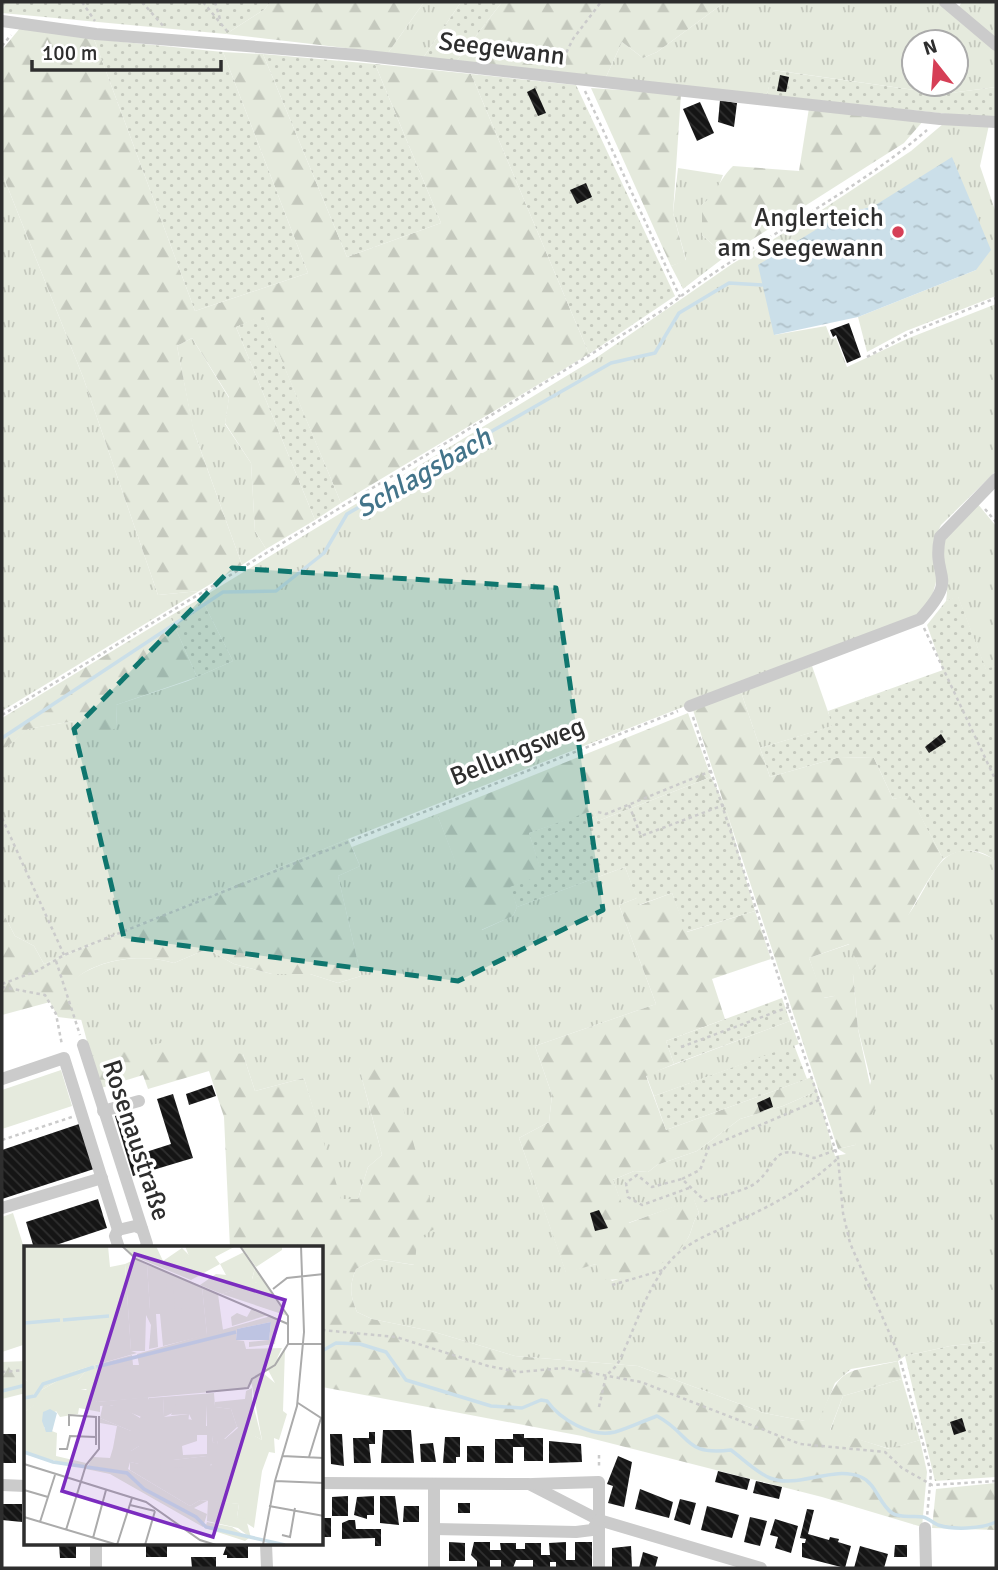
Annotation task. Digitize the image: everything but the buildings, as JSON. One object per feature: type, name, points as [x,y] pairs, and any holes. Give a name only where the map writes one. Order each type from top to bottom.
[{"type":"street","points":[[945,2],[996,45]]},
{"type":"street","name":"Seegewann","points":[[2,21],[96,34],[358,55],[940,119],[996,122]]},
{"type":"street","points":[[690,706],[920,619],[937,600],[945,583],[938,548],[940,537],[996,479]]},
{"type":"street","name":"Rosenaustraße","points":[[83,1045],[146,1246]]},
{"type":"street","points":[[2,1079],[64,1058],[118,1230],[115,1236],[118,1246]]},
{"type":"street","points":[[103,1111],[139,1101]]},
{"type":"street","points":[[2,1209],[102,1178]]},
{"type":"street","points":[[118,1230],[135,1226],[142,1229]]},
{"type":"street","points":[[324,1483],[599,1482],[599,1568]]},
{"type":"street","points":[[434,1484],[434,1568]]},
{"type":"street","points":[[529,1484],[599,1520],[761,1568]]},
{"type":"street","points":[[2,1485],[24,1486]]},
{"type":"street","points":[[434,1530],[576,1532],[592,1530],[599,1520]]},
{"type":"street","points":[[925,1528],[926,1568]]},
{"type":"street","points":[[96,1546],[96,1568]]},
{"type":"street","points":[[266,1546],[267,1568]]},
{"type":"path","points":[[82,2],[97,24],[96,34]]},
{"type":"path","points":[[142,2],[166,28],[164,40]]},
{"type":"path","points":[[203,2],[227,27],[228,45]]},
{"type":"path","points":[[215,2],[220,20]]},
{"type":"path","points":[[554,78],[573,39],[601,2]]},
{"type":"path","points":[[583,81],[680,297]]},
{"type":"path","points":[[2,715],[590,356],[680,297],[726,262],[829,201],[908,147],[940,119]]},
{"type":"path","points":[[867,357],[910,333],[996,299]]},
{"type":"path","points":[[978,498],[996,522]]},
{"type":"path","points":[[920,619],[996,781]]},
{"type":"path","points":[[690,706],[836,1150],[843,1213],[850,1243],[900,1355],[932,1485],[927,1513]]},
{"type":"path","name":"Bellungsweg","points":[[2,986],[64,955],[690,706]]},
{"type":"path","points":[[991,771],[996,768]]},
{"type":"path","points":[[598,812],[606,814],[711,771]]},
{"type":"path","points":[[629,805],[641,836],[724,804]]},
{"type":"path","points":[[2,818],[64,955]]},
{"type":"path","points":[[56,961],[83,1045]]},
{"type":"path","points":[[2,986],[46,995],[56,1014],[64,1058]]},
{"type":"path","points":[[681,1047],[789,1007]]},
{"type":"path","points":[[689,1188],[654,1203],[642,1205],[628,1197],[626,1182],[632,1176],[642,1177],[652,1187],[681,1179],[700,1170],[709,1147],[820,1100]]},
{"type":"path","points":[[2,1140],[82,1114]]},
{"type":"path","points":[[681,1179],[705,1201],[757,1182],[771,1160],[782,1154],[800,1153],[814,1158],[836,1150]]},
{"type":"path","points":[[599,1408],[606,1376],[617,1366],[663,1270],[676,1255],[705,1235],[778,1202],[819,1177],[838,1158]]},
{"type":"path","points":[[612,1285],[663,1270]]},
{"type":"path","points":[[324,1331],[396,1337],[488,1366],[519,1372],[564,1368],[641,1382],[800,1444],[885,1452],[902,1468],[932,1485],[996,1481]]},
{"type":"path","points":[[2,1372],[24,1370]]},
{"type":"path","points":[[599,1455],[599,1482]]},
{"type":"highlighted area","points":[[232,568],[556,588],[603,910],[458,981],[124,938],[74,729]]},
{"type":"green space","points":[[2,2],[270,2],[265,9],[226,34],[2,13]]},
{"type":"green space","points":[[270,2],[424,2],[388,53],[226,34],[265,9]]},
{"type":"green space","points":[[424,2],[461,2],[423,58],[388,53]]},
{"type":"green space","points":[[461,2],[502,2],[456,62],[423,58]]},
{"type":"green space","points":[[502,2],[725,2],[657,52],[643,58],[622,42],[606,77],[456,62]]},
{"type":"green space","points":[[725,2],[938,2],[969,28],[900,28],[900,88],[773,70],[767,95],[606,77],[622,42],[643,58],[657,52]]},
{"type":"green space","points":[[962,2],[996,2],[996,41],[958,8]]},
{"type":"green space","points":[[20,28],[94,39],[195,311],[308,273],[223,52],[263,54],[347,257],[441,223],[375,64],[471,74],[589,354],[341,503],[263,316],[236,327],[315,520],[266,549],[255,531],[251,463],[225,423],[229,397],[192,338],[177,346],[194,432],[242,565],[199,591],[158,595],[83,377],[2,173],[2,50]]},
{"type":"green space","points":[[970,28],[996,50],[996,87],[970,90]]},
{"type":"green space","points":[[94,39],[223,52],[308,273],[195,311]]},
{"type":"green space","points":[[263,54],[375,64],[441,223],[347,257]]},
{"type":"green space","points":[[772,70],[900,88],[900,98],[970,98],[970,90],[996,87],[996,119],[767,95]]},
{"type":"green space","points":[[471,74],[576,85],[675,296],[589,354]]},
{"type":"green space","points":[[591,88],[681,94],[673,213],[686,261],[671,266]]},
{"type":"green space","points":[[809,108],[924,120],[904,143],[726,256],[702,235],[702,205],[733,166],[799,171]]},
{"type":"green space","points":[[943,124],[989,125],[980,166],[996,213],[996,296],[906,331],[867,352],[858,317],[976,270],[874,206],[840,215],[774,335],[826,326],[831,339],[836,338],[847,367],[909,338],[996,304],[996,471],[941,525],[934,539],[937,578],[932,597],[919,614],[348,839],[44,964],[34,946],[15,936],[2,911],[2,751],[27,729],[74,721],[117,728],[116,705],[188,681],[233,661],[201,598],[596,358],[732,264],[817,213],[911,151]]},
{"type":"green space","points":[[678,168],[723,175],[716,193],[702,205],[702,235],[726,256],[683,289],[671,266],[686,260],[673,213]]},
{"type":"green space","points":[[2,173],[83,377],[158,595],[199,591],[2,711]]},
{"type":"green space","points":[[263,315],[341,503],[315,520],[236,327]]},
{"type":"green space","points":[[192,338],[229,398],[225,424],[251,463],[255,531],[266,549],[242,565],[193,429],[177,346]]},
{"type":"green space","points":[[977,503],[996,526],[996,666],[986,670],[958,597],[946,601],[947,586],[942,553],[946,534]]},
{"type":"green space","points":[[958,596],[986,669],[996,666],[996,861],[977,851],[957,852],[943,859],[910,796],[893,799],[874,758],[840,757],[770,777],[760,748],[832,726],[828,711],[943,670],[927,625],[946,601]]},
{"type":"green space","points":[[201,598],[233,661],[197,677],[170,616]]},
{"type":"green space","points":[[170,616],[197,677],[116,705],[117,728],[88,738],[74,721],[28,729],[2,751],[2,718]]},
{"type":"green space","points":[[812,666],[833,726],[760,748],[741,692]]},
{"type":"green space","points":[[741,692],[770,777],[840,757],[874,758],[893,799],[910,795],[943,859],[873,970],[860,969],[849,944],[809,958],[824,998],[834,996],[837,979],[853,974],[858,1029],[875,1108],[855,1145],[838,1149],[693,710]]},
{"type":"green space","points":[[688,713],[711,777],[598,821],[594,811],[529,833],[543,876],[511,887],[517,907],[513,916],[481,930],[437,814]]},
{"type":"green space","points":[[711,777],[725,805],[755,911],[686,932],[672,893],[639,905],[625,867],[517,907],[510,887],[542,875],[529,833],[594,810],[598,821]]},
{"type":"green space","points":[[437,814],[482,930],[513,916],[517,907],[625,867],[637,898],[619,905],[656,1004],[535,1046],[552,1095],[549,1122],[519,1138],[566,1272],[596,1264],[612,1281],[643,1270],[674,1253],[688,1238],[699,1213],[694,1200],[628,1223],[613,1180],[634,1171],[648,1172],[657,1165],[697,1151],[740,1119],[783,1106],[817,1091],[835,1156],[846,1154],[838,1149],[855,1145],[871,1081],[858,1029],[853,974],[834,996],[823,998],[809,958],[850,944],[860,969],[908,915],[940,863],[949,855],[961,851],[976,852],[994,859],[996,1341],[950,1346],[905,1356],[898,1361],[851,1369],[835,1383],[819,1421],[805,1421],[764,1413],[638,1366],[515,1356],[431,1331],[372,1319],[357,1312],[353,1300],[351,1286],[356,1269],[376,1259],[414,1265],[359,1067],[382,1155],[368,1167],[358,1199],[340,1200],[304,1078],[255,1091],[243,1054],[91,1056],[71,982],[106,963],[148,959],[174,963],[207,949],[234,964],[272,974],[310,974],[338,983],[361,976],[338,876],[360,866],[352,847]]},
{"type":"green space","points":[[348,839],[360,866],[338,876],[361,976],[338,983],[310,974],[272,974],[234,964],[207,949],[174,963],[134,958],[106,963],[82,974],[72,982],[82,1020],[58,1017],[50,1002],[2,1015],[2,911],[15,936],[34,946],[44,964]]},
{"type":"green space","points":[[672,893],[687,932],[755,911],[771,959],[712,979],[725,1019],[666,1041],[674,1064],[646,1076],[666,1130],[812,1077],[817,1091],[783,1106],[740,1119],[697,1151],[657,1165],[648,1172],[634,1171],[613,1180],[629,1223],[694,1199],[699,1213],[688,1238],[673,1256],[650,1270],[612,1280],[601,1279],[596,1264],[566,1273],[519,1138],[549,1122],[552,1095],[535,1046],[656,1004],[619,905],[637,898],[640,905]]},
{"type":"green space","points":[[782,998],[790,1021],[674,1064],[666,1041]]},
{"type":"green space","points":[[790,1021],[799,1044],[654,1096],[646,1075]]},
{"type":"green space","points":[[161,1043],[243,1054],[255,1091],[304,1078],[341,1199],[358,1199],[368,1167],[382,1155],[359,1066],[392,1070],[438,1227],[417,1239],[415,1265],[376,1259],[356,1269],[351,1290],[357,1312],[372,1319],[431,1331],[515,1356],[638,1366],[764,1413],[805,1421],[819,1420],[834,1389],[846,1374],[898,1361],[902,1379],[843,1396],[830,1430],[889,1449],[920,1440],[927,1472],[922,1527],[822,1497],[582,1436],[324,1387],[324,1246],[230,1246],[224,1117],[209,1071],[148,1089],[143,1075],[101,1088],[91,1056]]},
{"type":"green space","points":[[794,1045],[807,1079],[666,1130],[654,1096]]},
{"type":"green space","points":[[61,1070],[72,1106],[2,1129],[2,1090]]},
{"type":"green space","points":[[13,1213],[24,1248],[24,1345],[2,1352],[2,1217]]},
{"type":"green space","points":[[996,1341],[996,1477],[935,1481],[905,1356],[950,1346]]},
{"type":"green space","points":[[24,1361],[24,1394],[2,1399],[2,1362]]},
{"type":"green space","points":[[902,1379],[920,1440],[890,1449],[830,1431],[843,1396]]},
{"type":"green space","points":[[996,1483],[996,1530],[932,1528],[936,1489]]},
{"type":"water","name":"Anglerteich am Seegewann","points":[[952,157],[991,250],[976,270],[858,317],[774,335],[758,265],[840,215],[874,206]]},
{"type":"waterway","name":"Schlagsbach","points":[[2,738],[223,592],[276,591],[324,553],[347,514],[611,363],[655,353],[679,313],[729,283],[762,285]]},
{"type":"waterway","points":[[324,1350],[336,1343],[360,1344],[386,1352],[406,1380],[491,1406],[522,1408],[541,1400],[547,1401],[577,1426],[596,1432],[615,1432],[657,1416],[696,1447],[715,1451],[731,1450],[770,1478],[792,1481],[850,1474],[866,1480],[888,1509],[896,1515],[923,1517],[938,1525],[952,1528],[975,1527],[996,1522]]},
{"type":"waterway","points":[[2,1391],[24,1386]]},
{"type":"place","name":"Anglerteich am Seegewann","points":[[898,232]]}]
